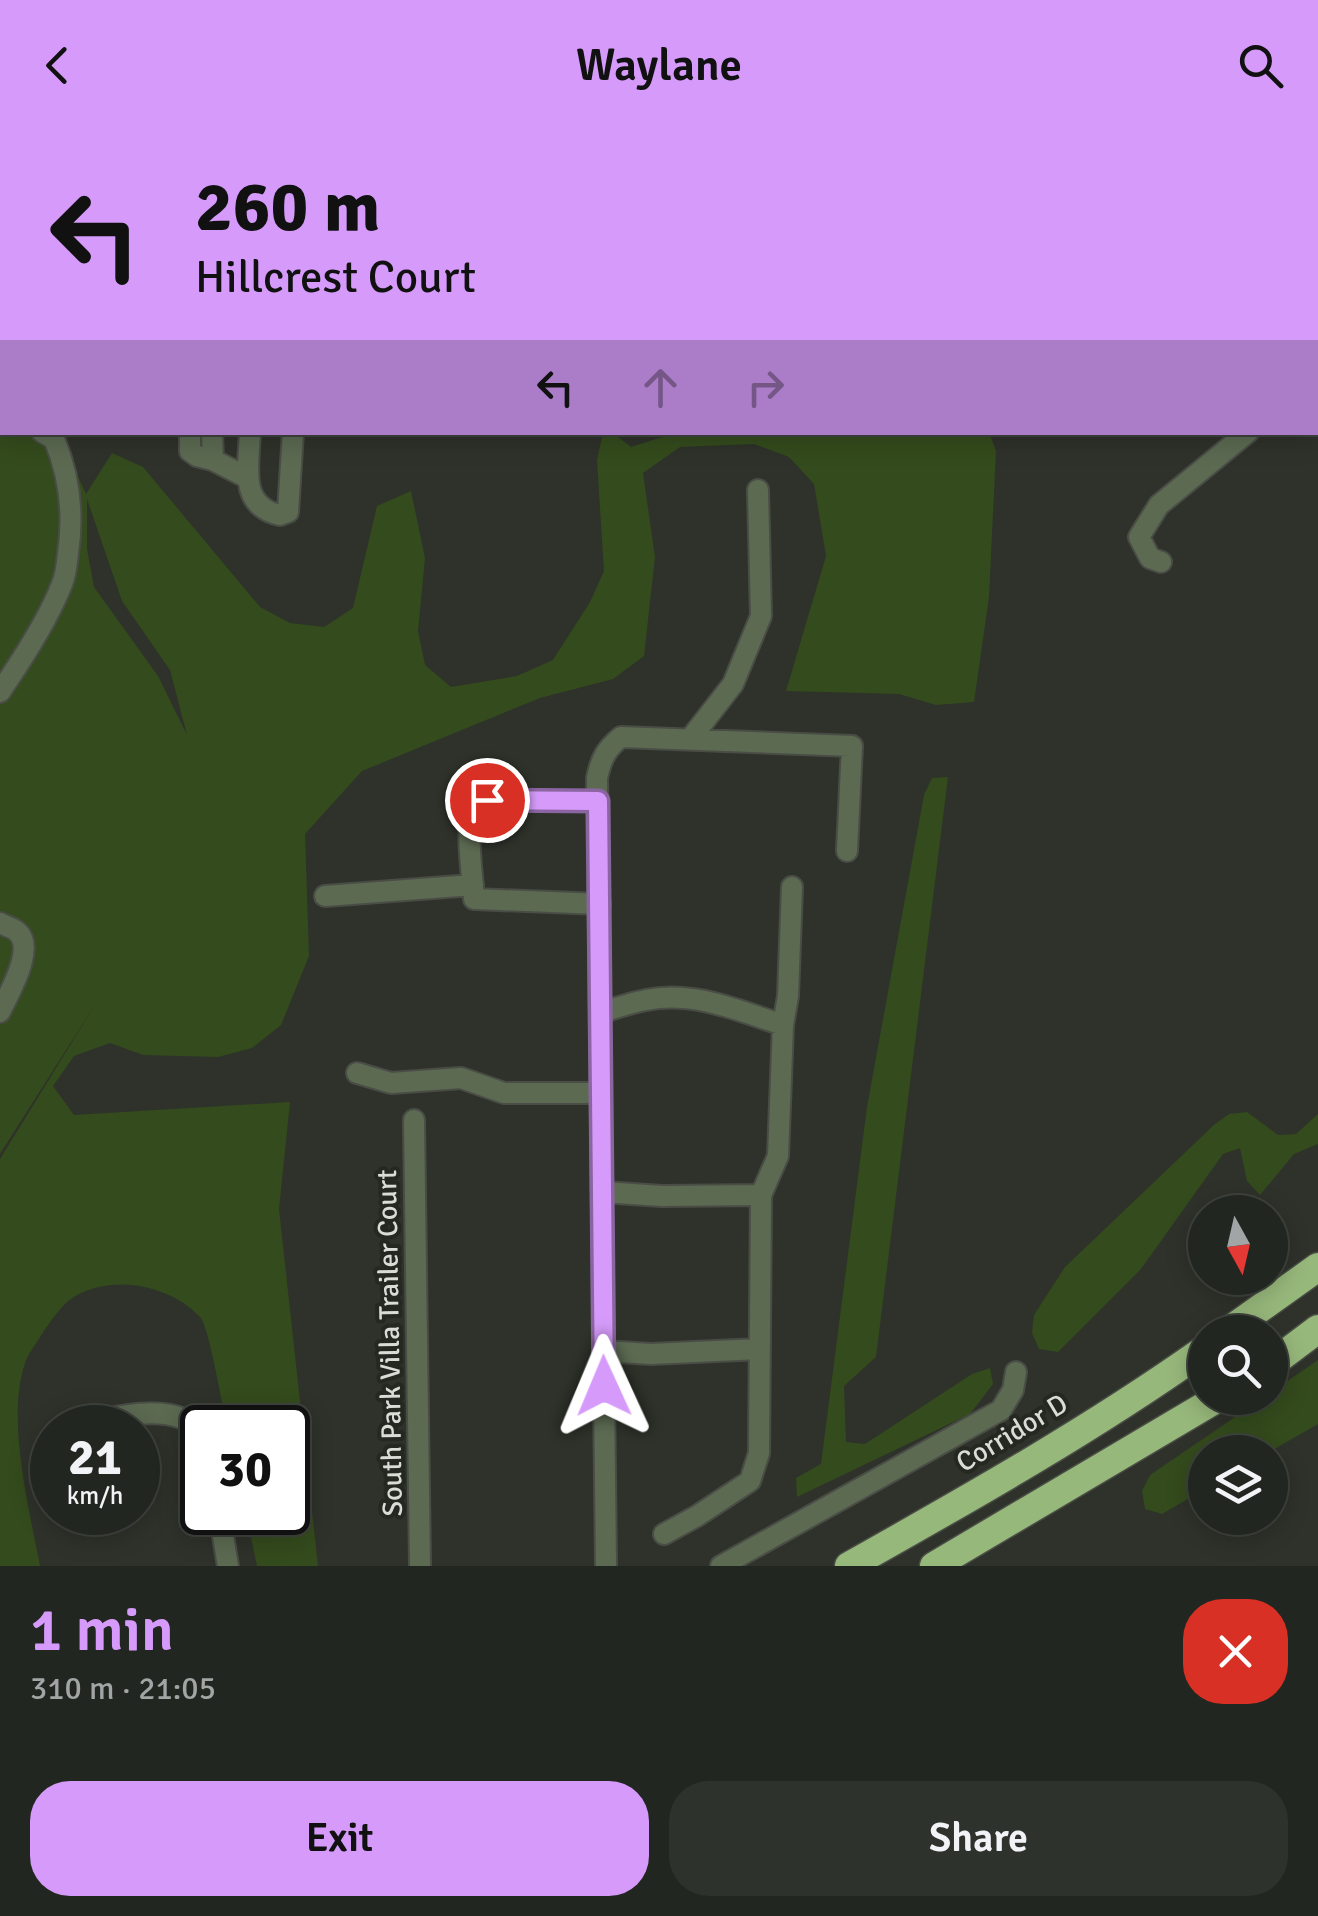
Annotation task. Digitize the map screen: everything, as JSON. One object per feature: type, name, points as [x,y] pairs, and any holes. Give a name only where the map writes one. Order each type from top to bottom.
[{"type":"highway","points":[[1251,1315],[1318,1268]]},
{"type":"highway","points":[[1288,1352],[1318,1329]]},
{"type":"highway","name":"Corridor D","points":[[849,1566],[962,1502],[1155,1385],[1188,1361]]},
{"type":"highway","points":[[934,1566],[1189,1415]]},
{"type":"street","points":[[0,692],[64,582],[71,496],[64,463],[54,439],[47,435]]},
{"type":"street","points":[[190,435],[190,450],[197,456],[248,478]]},
{"type":"street","points":[[212,435],[213,460]]},
{"type":"street","points":[[250,435],[248,478],[254,498],[264,509],[280,515],[288,512],[294,435]]},
{"type":"street","points":[[1160,562],[1150,558],[1140,537],[1160,505],[1244,435]]},
{"type":"street","points":[[691,738],[733,684],[761,616],[758,490]]},
{"type":"street","points":[[606,1566],[597,778],[602,758],[621,737],[852,746],[847,851]]},
{"type":"street","points":[[598,801],[487,800],[472,812],[470,841],[474,899],[600,904]]},
{"type":"street","points":[[325,896],[473,885]]},
{"type":"street","points":[[664,1534],[750,1481],[759,1453],[761,1195],[778,1156],[792,887]]},
{"type":"street","points":[[0,923],[18,931],[24,944],[23,960],[0,1011]]},
{"type":"street","points":[[600,1013],[648,999],[682,997],[783,1025]]},
{"type":"street","points":[[357,1073],[390,1082],[460,1078],[504,1093],[601,1092]]},
{"type":"street","name":"South Park Villa Trailer Court","points":[[414,1120],[420,1566]]},
{"type":"street","points":[[602,1192],[761,1195]]},
{"type":"street","points":[[603,1350],[651,1354],[760,1348]]},
{"type":"street","points":[[721,1566],[1001,1410],[1013,1390],[1016,1372]]},
{"type":"street","points":[[223,1535],[228,1566]]},
{"type":"green space","points":[[0,435],[59,435],[86,494],[112,453],[143,467],[260,607],[290,623],[324,627],[353,608],[377,506],[411,491],[425,558],[418,631],[425,665],[451,687],[517,676],[553,660],[590,602],[604,571],[597,460],[603,435],[616,435],[631,447],[669,435],[990,435],[996,451],[989,597],[974,702],[936,705],[899,694],[786,691],[826,556],[814,484],[789,457],[754,444],[680,447],[643,473],[655,557],[644,656],[613,679],[540,698],[362,771],[305,834],[309,956],[281,1025],[252,1048],[218,1057],[143,1055],[110,1043],[74,1056],[53,1086],[74,1115],[290,1102],[279,1209],[300,1405],[222,1405],[204,1324],[172,1297],[137,1286],[101,1287],[84,1292],[68,1301],[49,1323],[26,1360],[20,1385],[18,1437],[30,1535],[34,1535],[40,1566],[0,1566],[0,1159],[98,1000],[0,1154]],"holes":[[[87,499],[122,601],[170,670],[187,735],[158,676],[94,587],[87,549]]]},
{"type":"green space","points":[[948,777],[876,1357],[844,1386],[846,1442],[865,1444],[972,1374],[990,1368],[993,1384],[970,1414],[797,1497],[796,1478],[821,1464],[867,1107],[924,795],[932,778]]},
{"type":"green space","points":[[1247,1112],[1278,1135],[1296,1134],[1318,1114],[1318,1144],[1294,1154],[1260,1195],[1247,1181],[1240,1148],[1223,1154],[1194,1195],[1188,1195],[1188,1203],[1141,1269],[1058,1352],[1039,1349],[1032,1333],[1034,1315],[1065,1267],[1229,1114]]},
{"type":"green space","points":[[1318,1360],[1318,1424],[1288,1441],[1288,1435],[1209,1435],[1238,1415],[1288,1415],[1288,1381]]},
{"type":"green space","points":[[1188,1449],[1188,1499],[1162,1514],[1145,1509],[1142,1491],[1150,1475]]},
{"type":"green space","points":[[310,1493],[318,1566],[257,1566],[251,1535],[310,1535]]},
{"type":"route","points":[[487,800],[598,801],[604,1386]]}]
